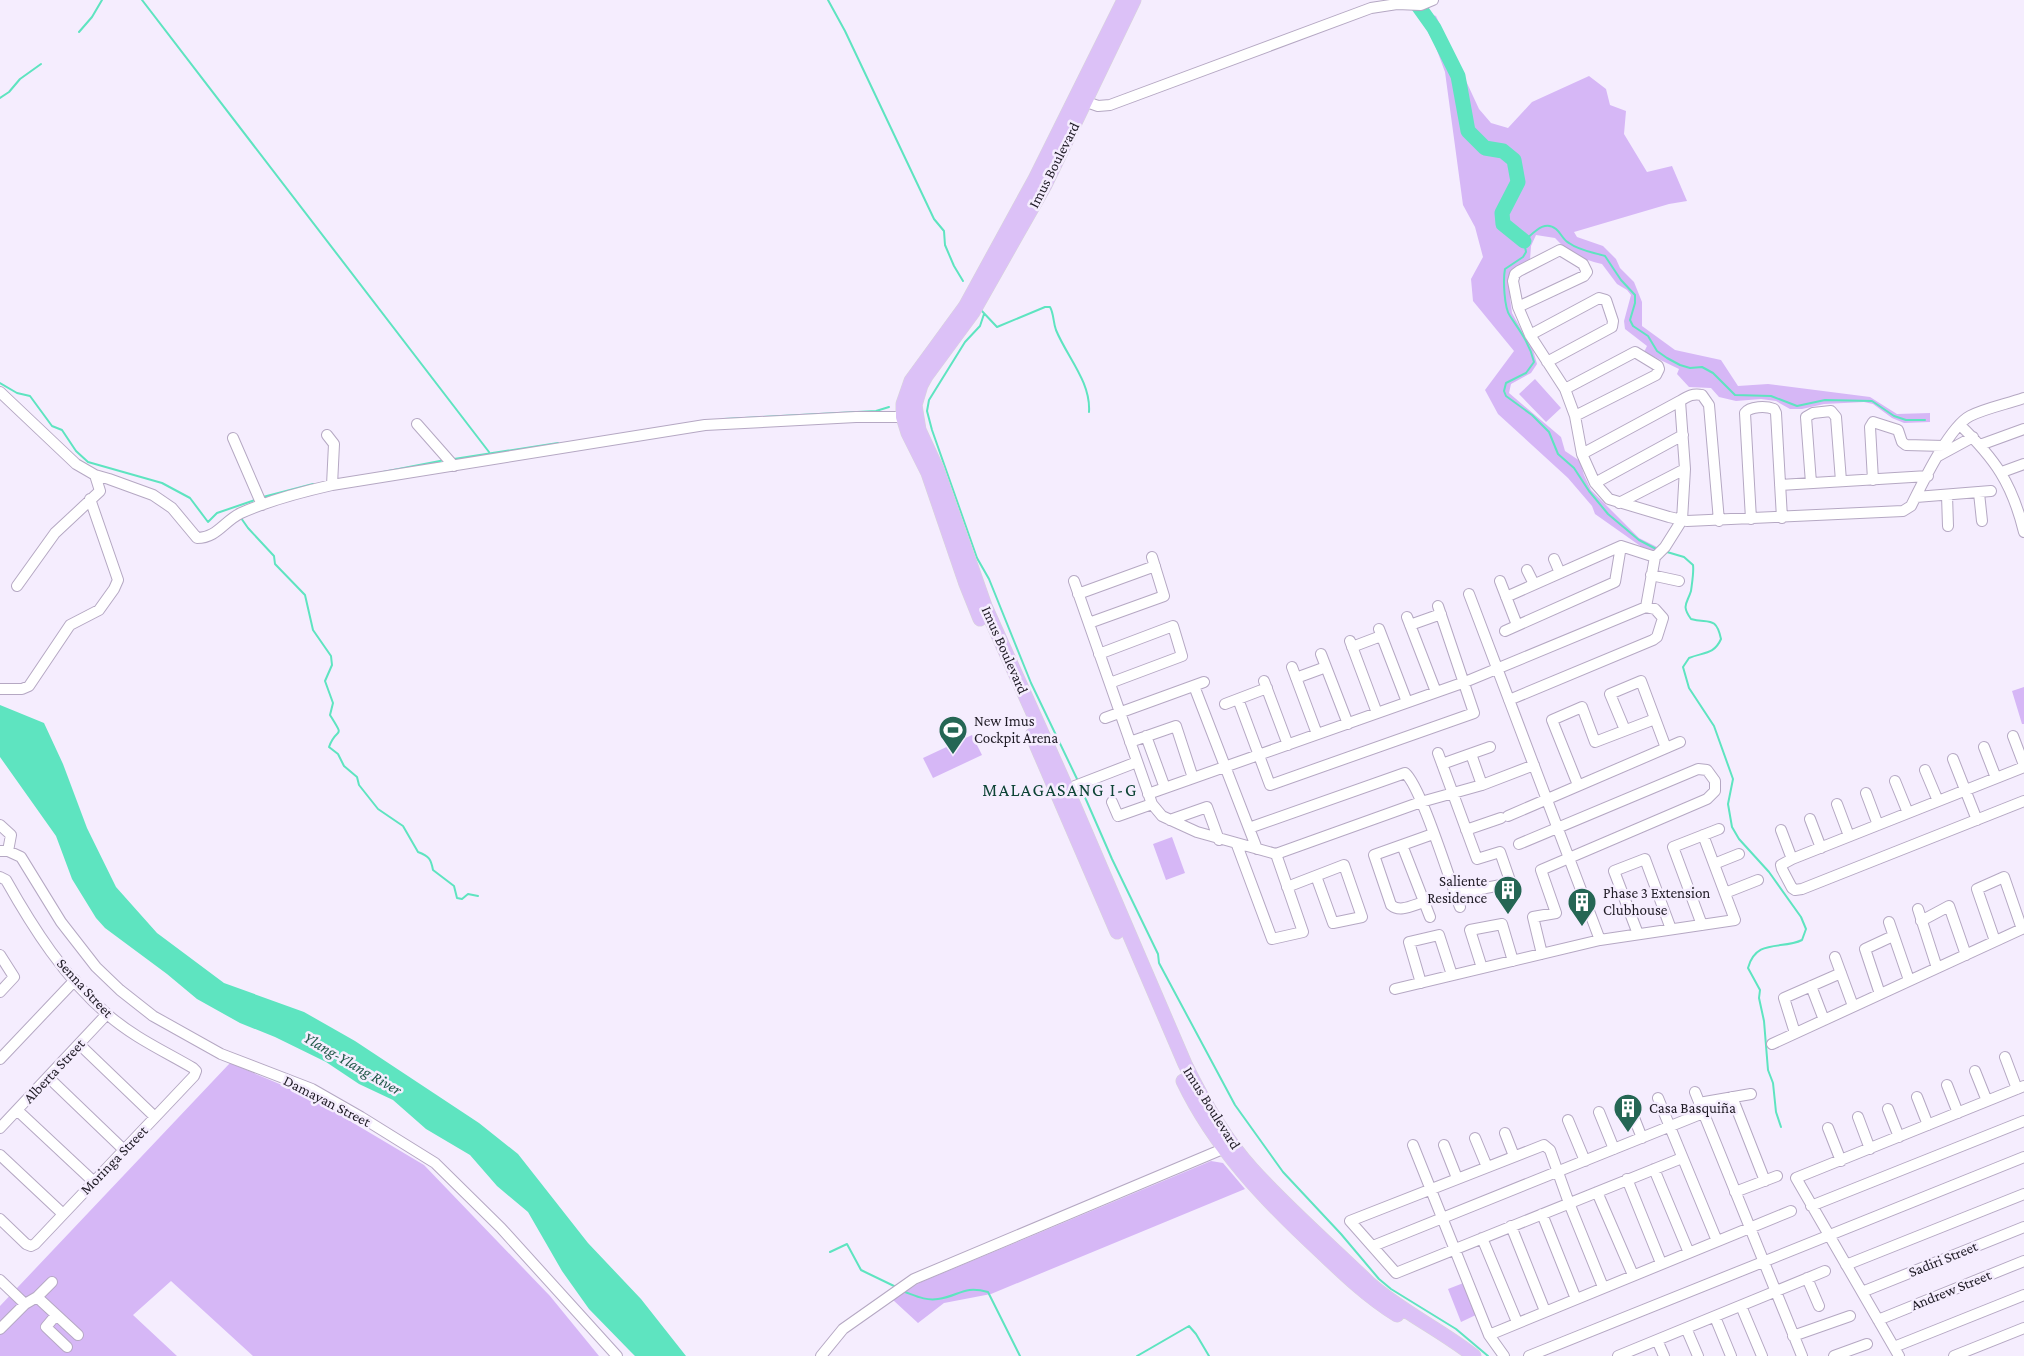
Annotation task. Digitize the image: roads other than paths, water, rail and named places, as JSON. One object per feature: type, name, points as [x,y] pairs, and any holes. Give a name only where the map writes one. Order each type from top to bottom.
[{"type":"main road","name":"Imus Boulevard","points":[[1080,100],[1124,0]]},
{"type":"main road","name":"Imus Boulevard","points":[[1134,0],[965,307],[911,381],[903,404],[909,417],[908,433],[928,473],[976,610],[1062,791],[1180,1076],[1199,1112],[1228,1147],[1382,1295],[1474,1356]]},
{"type":"main road","name":"Imus Boulevard","points":[[1228,1147],[1242,1173],[1362,1291],[1459,1356]]},
{"type":"street","points":[[1080,100],[1098,106],[1110,105],[1371,8],[1397,4],[1416,5],[1433,0]]},
{"type":"street","points":[[1518,307],[1584,276],[1588,270],[1564,251],[1556,251],[1515,274],[1513,281],[1518,307],[1530,336],[1565,389],[1575,416],[1582,454],[1595,483],[1609,499],[1682,520],[1719,521],[1896,512],[1911,506],[1944,446],[1970,416],[2024,398]]},
{"type":"street","points":[[1530,336],[1599,298],[1606,300],[1613,321],[1612,327],[1547,362]]},
{"type":"street","points":[[1565,389],[1635,352],[1658,366],[1656,375],[1575,416]]},
{"type":"street","points":[[0,392],[76,464],[95,476],[109,478],[159,499],[172,508],[197,538],[206,538],[215,534],[238,514],[308,490],[332,485],[705,425],[909,417]]},
{"type":"street","points":[[1582,454],[1690,394],[1702,395],[1709,405],[1719,521]]},
{"type":"street","points":[[1646,607],[1651,575],[1660,552],[1682,520],[1685,469],[1680,401]]},
{"type":"street","points":[[1751,519],[1744,415],[1748,409],[1769,407],[1775,411],[1782,518]]},
{"type":"street","points":[[1811,483],[1806,417],[1813,412],[1831,411],[1836,417],[1841,481]]},
{"type":"street","points":[[1873,480],[1870,427],[1873,422],[1898,430],[1902,442],[1906,445],[1944,446]]},
{"type":"street","points":[[417,424],[454,466]]},
{"type":"street","points":[[1960,425],[1977,441],[2002,472],[2019,500],[2024,530]]},
{"type":"street","points":[[1938,456],[1977,441],[2024,429]]},
{"type":"street","points":[[327,435],[334,444],[332,485]]},
{"type":"street","points":[[1595,483],[1683,435]]},
{"type":"street","points":[[233,438],[262,505]]},
{"type":"street","points":[[2002,472],[2024,464]]},
{"type":"street","points":[[1619,503],[1685,469]]},
{"type":"street","points":[[17,586],[55,533],[100,491],[95,476]]},
{"type":"street","points":[[1780,485],[1928,476]]},
{"type":"street","points":[[1916,496],[1991,491]]},
{"type":"street","points":[[1979,492],[1982,521]]},
{"type":"street","points":[[1947,495],[1948,526]]},
{"type":"street","points":[[0,689],[22,689],[30,686],[70,625],[99,610],[114,589],[118,580],[90,499]]},
{"type":"street","points":[[1506,597],[1621,546],[1660,552]]},
{"type":"street","points":[[1505,631],[1615,582],[1621,546]]},
{"type":"street","points":[[1554,559],[1560,573]]},
{"type":"street","points":[[1078,594],[1153,561],[1164,596],[1089,623]]},
{"type":"street","points":[[1527,570],[1534,584]]},
{"type":"street","points":[[1651,575],[1679,581]]},
{"type":"street","points":[[1074,581],[1150,799],[1162,816],[1197,832],[1276,854],[1421,802],[1482,785],[1534,765]]},
{"type":"street","points":[[1500,581],[1517,625]]},
{"type":"street","points":[[1469,594],[1600,940]]},
{"type":"street","points":[[1112,802],[1118,816],[1165,788],[1498,670],[1646,607],[1655,609],[1663,618],[1657,637],[1509,700]]},
{"type":"street","points":[[1238,699],[1270,785],[1474,713],[1439,610],[1409,621],[1436,692]]},
{"type":"street","points":[[1099,654],[1173,626],[1182,656],[1110,683]]},
{"type":"street","points":[[1377,713],[1351,644],[1380,632],[1407,702]]},
{"type":"street","points":[[1321,654],[1348,724]]},
{"type":"street","points":[[1317,734],[1294,673],[1326,667]]},
{"type":"street","points":[[1625,730],[1610,694],[1641,681],[1666,748]]},
{"type":"street","points":[[1105,718],[1199,684],[1225,767],[1257,849]]},
{"type":"street","points":[[1225,704],[1265,685],[1288,744]]},
{"type":"street","points":[[1578,785],[1552,720],[1582,707],[1595,742],[1655,719]]},
{"type":"street","points":[[1130,742],[1176,726],[1193,778]]},
{"type":"street","points":[[2013,735],[2024,766],[1784,862],[1781,866],[1792,888],[1798,890],[2024,801]]},
{"type":"street","points":[[1146,736],[1165,788]]},
{"type":"street","points":[[1466,830],[1504,817],[1680,742]]},
{"type":"street","points":[[1442,764],[1490,747]]},
{"type":"street","points":[[1984,747],[1996,778]]},
{"type":"street","points":[[1438,753],[1477,859],[1500,852],[1515,895]]},
{"type":"street","points":[[1471,754],[1482,785]]},
{"type":"street","points":[[1953,759],[1977,820]]},
{"type":"street","points":[[1062,791],[1137,762]]},
{"type":"street","points":[[1519,844],[1698,769],[1707,770],[1715,781],[1715,792],[1707,799],[1541,870],[1556,913],[1533,917],[1542,954]]},
{"type":"street","points":[[1925,770],[1938,801]]},
{"type":"street","points":[[1249,828],[1405,773],[1412,780],[1460,907]]},
{"type":"street","points":[[1895,781],[1908,813]]},
{"type":"street","points":[[1866,793],[1878,825]]},
{"type":"street","points":[[1837,804],[1849,836]]},
{"type":"street","points":[[1170,820],[1207,807],[1220,840]]},
{"type":"street","points":[[1810,819],[1821,848]]},
{"type":"street","points":[[0,825],[11,835],[4,851]]},
{"type":"street","points":[[1702,925],[1673,847],[1719,829]]},
{"type":"street","points":[[1780,830],[1792,859]]},
{"type":"street","points":[[1424,902],[1398,909],[1390,905],[1374,855],[1433,834]]},
{"type":"street","points":[[1395,989],[1600,940],[1735,920],[1703,835]]},
{"type":"street","points":[[1238,845],[1272,939],[1303,932],[1276,854]]},
{"type":"street","points":[[1402,845],[1430,917]]},
{"type":"street","name":"Damayan Street","points":[[4,851],[16,854],[25,862],[51,907],[96,967],[131,1000],[168,1026],[212,1049],[312,1089],[435,1163],[501,1227],[617,1356]]},
{"type":"street","points":[[1714,864],[1738,854]]},
{"type":"street","points":[[1638,934],[1614,870],[1645,859],[1671,929]]},
{"type":"street","points":[[1287,887],[1316,876],[1344,866],[1362,917],[1333,923],[1316,876]]},
{"type":"street","name":"Senna Street","points":[[1,877],[39,936],[107,1014],[140,1038],[196,1071]]},
{"type":"street","points":[[1772,1044],[1909,980],[1966,955],[2023,928],[2004,877],[1977,889],[1995,941]]},
{"type":"street","points":[[1725,893],[1758,880]]},
{"type":"street","points":[[1455,894],[1510,883]]},
{"type":"street","points":[[1922,921],[1949,906],[1966,955]]},
{"type":"street","points":[[1918,909],[1937,968]]},
{"type":"street","points":[[1888,922],[1909,980]]},
{"type":"street","points":[[1482,968],[1470,930],[1502,924],[1514,961]]},
{"type":"street","points":[[1421,983],[1409,942],[1439,935],[1452,975]]},
{"type":"street","points":[[1880,994],[1865,949],[1893,936]]},
{"type":"street","points":[[0,955],[16,980],[0,992]]},
{"type":"street","points":[[1835,957],[1853,1006]]},
{"type":"street","points":[[1796,1033],[1783,1010],[1784,998],[1841,973]]},
{"type":"street","points":[[0,1059],[75,980]]},
{"type":"street","points":[[1811,986],[1824,1020]]},
{"type":"street","name":"Alberta Street","points":[[0,1128],[107,1014]]},
{"type":"street","points":[[79,1044],[155,1117]]},
{"type":"street","points":[[2005,1058],[2020,1088],[1796,1178],[1896,1351],[2024,1295]]},
{"type":"street","name":"Moringa Street","points":[[0,1219],[31,1246],[194,1076],[196,1071]]},
{"type":"street","points":[[1975,1071],[1987,1101]]},
{"type":"street","points":[[48,1077],[124,1150]]},
{"type":"street","points":[[1947,1085],[1958,1113]]},
{"type":"street","points":[[1695,1092],[1802,1356]]},
{"type":"street","points":[[1373,1246],[1670,1127],[1701,1108],[1732,1097],[1750,1094]]},
{"type":"street","points":[[1732,1097],[1765,1181]]},
{"type":"street","points":[[1917,1097],[1928,1125]]},
{"type":"street","points":[[1658,1098],[1717,1241]]},
{"type":"street","points":[[1629,1105],[1642,1138]]},
{"type":"street","points":[[1888,1109],[1899,1137]]},
{"type":"street","points":[[17,1110],[94,1182]]},
{"type":"street","points":[[1599,1112],[1614,1149]]},
{"type":"street","points":[[1858,1117],[1870,1149]]},
{"type":"street","points":[[1568,1120],[1585,1161]]},
{"type":"street","points":[[1811,1206],[2024,1121]]},
{"type":"street","points":[[1828,1128],[1841,1161]]},
{"type":"street","points":[[1505,1133],[1514,1156]]},
{"type":"street","points":[[1475,1138],[1487,1167]]},
{"type":"street","points":[[1603,1287],[1569,1203],[1557,1172],[1550,1150],[1544,1144],[1350,1221],[1396,1273],[1511,1226],[1542,1214],[1569,1203],[1597,1192],[1627,1179],[1682,1158]]},
{"type":"street","points":[[1413,1145],[1489,1335],[1504,1356]]},
{"type":"street","points":[[1444,1145],[1457,1178]]},
{"type":"street","points":[[821,1356],[843,1329],[914,1279],[1228,1147]]},
{"type":"street","points":[[0,1155],[63,1214]]},
{"type":"street","points":[[1529,1356],[2024,1157]]},
{"type":"street","points":[[1654,1169],[1689,1253]]},
{"type":"street","points":[[1735,1192],[1778,1176]]},
{"type":"street","points":[[1627,1179],[1661,1263]]},
{"type":"street","points":[[1597,1192],[1633,1275]]},
{"type":"street","points":[[1846,1264],[2024,1194]]},
{"type":"street","points":[[1489,1335],[1791,1211]]},
{"type":"street","points":[[1542,1214],[1576,1299]]},
{"type":"street","points":[[1511,1226],[1545,1311]]},
{"type":"street","name":"Sadiri Street","points":[[1862,1292],[2024,1227]]},
{"type":"street","points":[[1482,1238],[1517,1322]]},
{"type":"street","name":"Andrew Street","points":[[1878,1320],[2024,1261]]},
{"type":"street","points":[[1618,1356],[1631,1353],[1825,1271]]},
{"type":"street","points":[[1808,1278],[1819,1306]]},
{"type":"street","points":[[0,1280],[26,1304]]},
{"type":"street","points":[[0,1329],[26,1304],[37,1298],[52,1282]]},
{"type":"street","points":[[37,1298],[78,1335]]},
{"type":"street","points":[[1741,1306],[1762,1356]]},
{"type":"street","points":[[56,1315],[46,1327],[67,1347]]},
{"type":"street","points":[[1793,1336],[1850,1316]]},
{"type":"street","points":[[1715,1317],[1731,1356]]},
{"type":"street","points":[[1686,1328],[1698,1356]]},
{"type":"street","points":[[1954,1356],[2024,1329]]},
{"type":"street","points":[[1658,1340],[1664,1356]]},
{"type":"street","points":[[1556,1344],[1561,1356]]},
{"type":"street","points":[[1834,1356],[1867,1344]]},
{"type":"water","name":"Ylang-Ylang River","points":[[0,705],[44,723],[63,764],[87,828],[116,887],[157,933],[224,983],[304,1012],[355,1041],[479,1123],[518,1154],[588,1243],[641,1299],[686,1356],[635,1356],[589,1309],[562,1271],[528,1212],[497,1186],[470,1155],[426,1129],[393,1100],[359,1084],[326,1062],[240,1023],[197,999],[105,928],[96,918],[72,879],[56,836],[0,757]]},
{"type":"waterway","points":[[79,32],[92,17],[102,0]]},
{"type":"waterway","points":[[142,0],[489,452]]},
{"type":"waterway","points":[[828,0],[934,219],[944,231],[945,245],[963,281]]},
{"type":"waterway","points":[[1414,0],[1434,28],[1458,76],[1468,131],[1485,148],[1503,151],[1514,160],[1518,182],[1502,213],[1503,224],[1524,241]]},
{"type":"waterway","points":[[0,98],[9,92],[20,79],[41,64]]},
{"type":"waterway","points":[[1658,550],[1639,540],[1608,514],[1574,468],[1558,454],[1549,432],[1532,415],[1506,396],[1504,391],[1506,383],[1526,373],[1534,362],[1527,343],[1506,307],[1505,269],[1523,257],[1526,252],[1524,241],[1543,227],[1552,226],[1567,242],[1578,248],[1605,256],[1621,280],[1635,295],[1630,320],[1633,326],[1648,336],[1657,351],[1667,358],[1690,368],[1702,367],[1713,373],[1735,395],[1771,396],[1797,406],[1825,400],[1872,401],[1894,416],[1906,420],[1925,420]]},
{"type":"waterway","points":[[980,309],[997,327],[1050,307],[1056,330],[1086,390],[1089,412]]},
{"type":"waterway","points":[[984,314],[980,326],[965,342],[929,400],[927,411],[977,558],[989,579],[1031,683],[1078,781]]},
{"type":"waterway","points":[[0,383],[17,393],[30,396],[52,426],[62,430],[76,451],[88,462],[162,483],[190,498],[208,522],[217,513],[255,500]]},
{"type":"waterway","points":[[724,419],[876,411],[889,407]]},
{"type":"waterway","points":[[454,459],[558,443]]},
{"type":"waterway","points":[[383,472],[445,460]]},
{"type":"waterway","points":[[263,497],[313,484]]},
{"type":"waterway","points":[[241,518],[274,556],[275,564],[305,595],[313,630],[331,656],[332,665],[325,681],[333,703],[330,715],[339,731],[329,747],[338,754],[344,766],[357,777],[359,785],[378,809],[403,826],[418,852],[429,858],[433,870],[454,886],[457,898],[462,899],[468,894],[478,896]]},
{"type":"waterway","points":[[1667,552],[1684,557],[1693,565],[1691,591],[1686,611],[1691,619],[1714,623],[1721,639],[1715,648],[1689,658],[1683,667],[1689,688],[1714,726],[1733,779],[1728,804],[1732,827],[1739,839],[1769,872],[1801,917],[1806,929],[1802,940],[1770,946],[1757,952],[1748,968],[1760,990],[1768,1070],[1773,1083],[1776,1112],[1781,1127]]},
{"type":"waterway","points":[[1084,795],[1158,954],[1159,963],[1235,1105],[1283,1172],[1379,1279],[1391,1289],[1456,1329],[1488,1356]]},
{"type":"waterway","points":[[830,1252],[847,1244],[861,1270],[894,1286]]},
{"type":"waterway","points":[[905,1292],[921,1298],[934,1299],[945,1298],[967,1290],[988,1292],[1020,1356]]},
{"type":"waterway","points":[[1137,1356],[1189,1326],[1209,1356]]},
{"type":"place","name":"New Imus Cockpit Arena","points":[[953,756]]},
{"type":"place","name":"Saliente Residence","points":[[1508,916]]},
{"type":"place","name":"Phase 3 Extension Clubhouse","points":[[1582,928]]},
{"type":"place","name":"Casa Basquiña","points":[[1628,1134]]},
{"type":"district","name":"MALAGASANG I-G","points":[[1060,790]]}]
